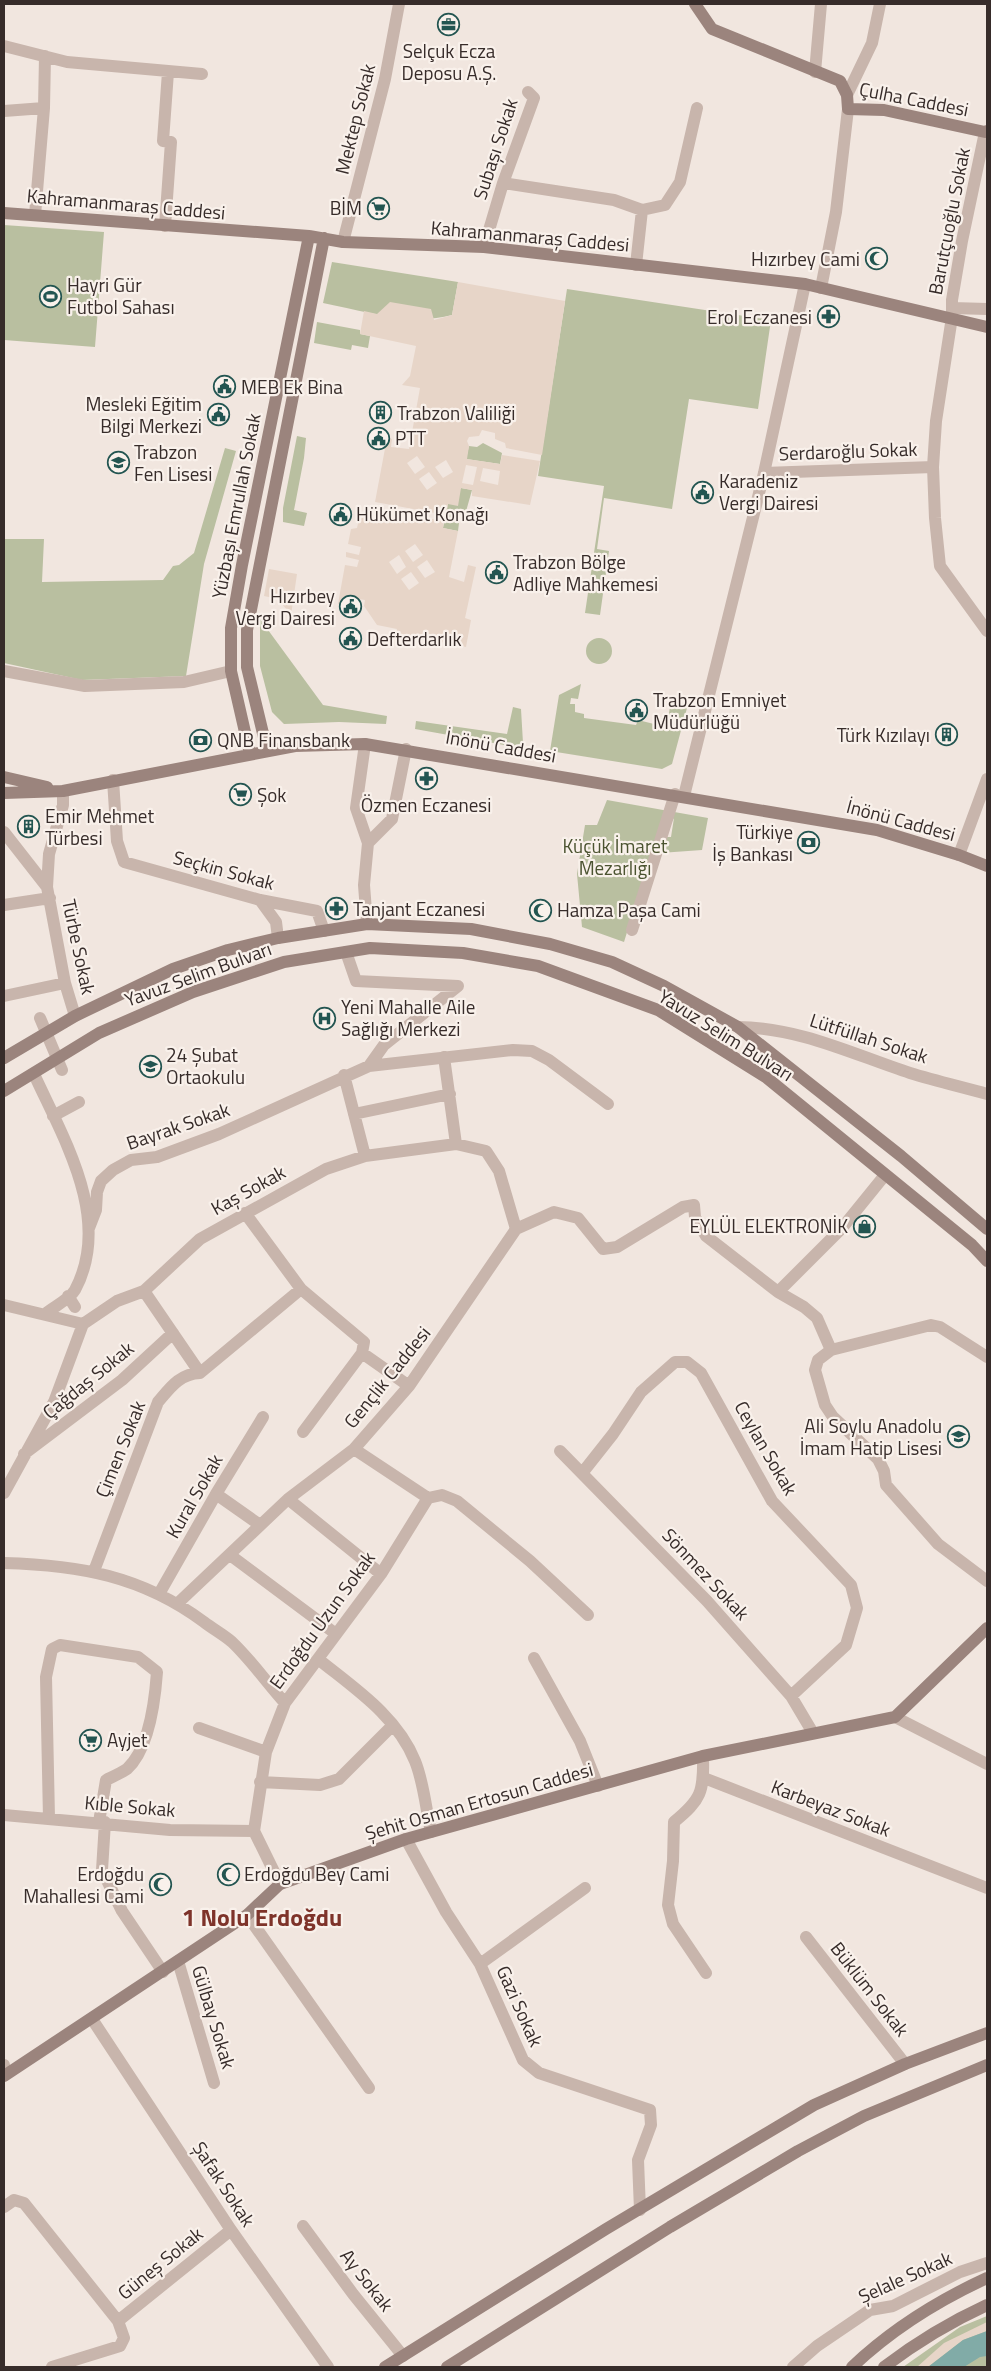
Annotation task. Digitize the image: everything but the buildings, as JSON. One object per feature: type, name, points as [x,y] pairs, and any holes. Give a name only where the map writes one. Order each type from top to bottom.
[{"type":"street","name":"Mektep Sokak","points":[[344,242],[386,79],[398,4]]},
{"type":"street","name":"Çulha Caddesi","points":[[695,4],[712,29],[840,81],[847,95],[848,109],[884,110],[986,132]]},
{"type":"street","points":[[815,72],[821,4]]},
{"type":"street","points":[[847,95],[872,42],[880,4]]},
{"type":"street","points":[[4,46],[67,62],[202,74]]},
{"type":"street","points":[[35,216],[44,108],[45,56]]},
{"type":"street","points":[[165,226],[171,142],[163,141],[168,72]]},
{"type":"street","name":"Subaşı Sokak","points":[[484,247],[503,183],[534,98],[528,92]]},
{"type":"street","points":[[4,112],[44,108]]},
{"type":"street","points":[[503,183],[614,200],[642,210],[665,205],[680,182],[697,108]]},
{"type":"street","points":[[821,288],[836,212],[848,109]]},
{"type":"street","name":"Barutçuoğlu Sokak","points":[[986,132],[962,241],[936,421],[933,467],[935,518],[940,566],[987,631]]},
{"type":"street","points":[[636,265],[642,210]]},
{"type":"street","name":"Kahramanmaraş Caddesi","points":[[4,213],[309,236],[344,242],[484,247],[805,284],[952,313],[987,327]]},
{"type":"street","name":"Yüzbaşı Emrullah Sokak","points":[[250,754],[231,671],[231,628],[242,565],[309,236]]},
{"type":"street","name":"Yüzbaşı Emrullah Sokak","points":[[267,750],[247,667],[247,630],[324,238]]},
{"type":"street","points":[[632,930],[679,795],[764,472],[805,284]]},
{"type":"street","points":[[952,313],[987,309]]},
{"type":"street","name":"Serdaroğlu Sokak","points":[[764,472],[933,467]]},
{"type":"street","points":[[4,671],[85,686],[184,682],[231,671]]},
{"type":"street","name":"İnönü Caddesi","points":[[4,793],[63,791],[267,750],[326,744],[365,744],[406,749],[877,830],[959,855],[987,866]]},
{"type":"street","points":[[365,744],[356,808],[368,844],[364,885],[367,924]]},
{"type":"street","points":[[368,844],[392,819],[406,749]]},
{"type":"street","points":[[4,777],[63,791]]},
{"type":"street","points":[[959,855],[987,779]]},
{"type":"street","name":"Seçkin Sokak","points":[[113,780],[117,841],[124,862],[260,900],[316,911],[324,931]]},
{"type":"street","name":"Türbe Sokak","points":[[63,791],[63,805],[49,854],[49,892],[65,983],[75,1016]]},
{"type":"street","name":"Türbe Sokak","points":[[4,832],[49,892]]},
{"type":"street","points":[[4,905],[49,892]]},
{"type":"street","points":[[260,900],[276,922],[278,938]]},
{"type":"street","points":[[276,922],[297,908]]},
{"type":"street","name":"Yavuz Selim Bulvarı","points":[[4,1058],[75,1016],[173,969],[228,950],[278,938],[367,924],[471,929],[550,944],[612,962],[664,986],[738,1027],[901,1156],[987,1229]]},
{"type":"street","name":"Yavuz Selim Bulvarı","points":[[4,1091],[99,1032],[192,992],[284,962],[370,948],[463,953],[538,966],[658,1010],[767,1078],[972,1245],[987,1261]]},
{"type":"street","points":[[346,952],[356,981],[458,986],[384,1045],[369,1066]]},
{"type":"street","points":[[4,996],[65,983]]},
{"type":"street","points":[[54,1029],[44,1016],[62,1070]]},
{"type":"street","name":"Lütfüllah Sokak","points":[[738,1027],[771,1028],[806,1036],[852,1050],[909,1072],[987,1094]]},
{"type":"street","name":"Bayrak Sokak","points":[[89,1228],[96,1210],[97,1192],[101,1181],[113,1170],[131,1160],[157,1157],[219,1134],[344,1075],[369,1066],[513,1050],[532,1051],[549,1060],[608,1104]]},
{"type":"street","points":[[444,1057],[456,1144],[486,1151],[499,1171],[516,1229],[554,1212],[578,1218],[603,1249],[617,1247],[683,1207],[694,1205],[695,1217],[706,1236],[778,1292],[804,1307],[817,1318],[831,1350]]},
{"type":"street","points":[[4,1493],[54,1402],[83,1324],[73,1304],[74,1292],[85,1262],[89,1228],[79,1176],[34,1074]]},
{"type":"street","points":[[344,1075],[365,1156]]},
{"type":"street","points":[[354,1114],[450,1094]]},
{"type":"street","points":[[53,1116],[79,1102]]},
{"type":"street","name":"Kaş Sokak","points":[[83,1324],[117,1302],[144,1290],[200,1238],[326,1168],[365,1156],[456,1144]]},
{"type":"street","points":[[778,1292],[842,1228],[885,1175]]},
{"type":"street","points":[[245,1213],[301,1289],[364,1342],[362,1354],[303,1432]]},
{"type":"street","name":"Gençlik Caddesi","points":[[178,1603],[288,1499],[354,1448],[409,1386],[516,1229]]},
{"type":"street","name":"Çimen Sokak","points":[[94,1571],[158,1402],[177,1380],[191,1374],[200,1373],[301,1289]]},
{"type":"street","points":[[144,1290],[200,1373]]},
{"type":"street","points":[[45,1314],[73,1304]]},
{"type":"street","points":[[4,1305],[83,1324]]},
{"type":"street","points":[[987,1357],[940,1327],[931,1325],[831,1350],[818,1360],[816,1370],[825,1405],[833,1417],[878,1459],[884,1471],[886,1485],[938,1544],[987,1581]]},
{"type":"street","name":"Çağdaş Sokak","points":[[24,1454],[122,1380],[173,1333]]},
{"type":"street","points":[[362,1354],[409,1386]]},
{"type":"street","name":"Ceylan Sokak","points":[[583,1472],[614,1434],[641,1392],[675,1362],[687,1362],[701,1373],[772,1501],[851,1585],[857,1608],[846,1645],[791,1696]]},
{"type":"street","name":"Kural Sokak","points":[[159,1594],[216,1494],[264,1417]]},
{"type":"street","points":[[354,1448],[428,1498],[442,1495],[457,1501],[530,1561],[588,1616]]},
{"type":"street","name":"Sönmez Sokak","points":[[560,1451],[583,1472],[706,1601],[791,1696],[813,1733]]},
{"type":"street","points":[[216,1494],[260,1525]]},
{"type":"street","name":"Erdoğdu Uzun Sokak","points":[[254,1831],[266,1752],[284,1703],[381,1574],[428,1498]]},
{"type":"street","points":[[288,1499],[381,1574]]},
{"type":"street","points":[[230,1555],[336,1634]]},
{"type":"street","points":[[4,1563],[44,1564],[94,1571],[140,1585],[178,1603],[232,1642],[284,1703]]},
{"type":"street","points":[[987,1628],[895,1717],[987,1764]]},
{"type":"street","points":[[49,1818],[46,1677],[52,1649],[60,1645],[138,1657],[157,1672],[154,1710],[142,1745],[127,1768],[106,1780],[102,1822],[102,1870],[122,1911],[163,1972]]},
{"type":"street","points":[[534,1658],[580,1741],[598,1786]]},
{"type":"street","points":[[318,1659],[367,1698],[393,1725],[415,1761],[431,1832]]},
{"type":"street","name":"Şehit Osman Ertosun Caddesi","points":[[4,2072],[92,2019],[163,1972],[246,1915],[280,1884],[406,1839],[702,1756],[895,1717]]},
{"type":"street","points":[[260,1782],[320,1784],[339,1780],[393,1725]]},
{"type":"street","points":[[199,1728],[266,1752]]},
{"type":"street","points":[[702,1756],[704,1778],[695,1804],[674,1822],[674,1861],[668,1906],[674,1924],[706,1972]]},
{"type":"street","name":"Karbeyaz Sokak","points":[[704,1778],[945,1870],[987,1888]]},
{"type":"street","name":"Kıble Sokak","points":[[4,1815],[102,1822],[170,1830],[254,1831]]},
{"type":"street","points":[[254,1831],[280,1884]]},
{"type":"street","name":"Gazi Sokak","points":[[406,1839],[446,1912],[480,1964],[523,2060],[539,2073],[650,2110],[651,2125],[638,2160],[640,2210]]},
{"type":"street","points":[[480,1964],[585,1888]]},
{"type":"street","points":[[246,1915],[369,2088]]},
{"type":"street","name":"Büklüm Sokak","points":[[806,1938],[905,2064]]},
{"type":"street","name":"Gülbay Sokak","points":[[178,1961],[214,2083]]},
{"type":"street","name":"Şafak Sokak","points":[[92,2019],[231,2230],[328,2367]]},
{"type":"street","points":[[385,2367],[814,2105],[905,2064],[987,2033]]},
{"type":"street","points":[[446,2367],[670,2227],[798,2151],[864,2116],[987,2065]]},
{"type":"street","points":[[4,2207],[14,2200],[24,2203],[118,2321]]},
{"type":"street","name":"Ay Sokak","points":[[303,2226],[353,2294],[404,2356]]},
{"type":"street","name":"Güneş Sokak","points":[[52,2367],[120,2346],[124,2338],[118,2321],[231,2230]]},
{"type":"street","name":"Şelale Sokak","points":[[793,2367],[816,2346],[870,2310],[893,2306],[960,2272],[987,2263]]},
{"type":"street","points":[[852,2367],[881,2340],[904,2324],[950,2295],[987,2278]]},
{"type":"street","points":[[884,2367],[920,2341],[954,2320],[987,2305]]},
{"type":"green space","name":"Hayri Gür Futbol Sahası","points":[[4,225],[104,232],[95,347],[4,340]]},
{"type":"green space","points":[[332,262],[458,282],[452,315],[420,319],[404,318],[323,303]]},
{"type":"green space","points":[[567,289],[771,320],[758,409],[689,399],[672,509],[604,498],[597,549],[609,551],[600,615],[585,613],[604,486],[538,476]]},
{"type":"green space","points":[[317,322],[360,330],[360,334],[370,336],[368,348],[352,345],[351,350],[314,343]]},
{"type":"green space","points":[[297,436],[306,438],[294,510],[307,513],[304,526],[283,522],[283,508]]},
{"type":"green space","points":[[483,443],[502,453],[500,464],[466,459],[469,446],[477,447]]},
{"type":"green space","points":[[225,448],[236,451],[204,564],[186,676],[82,680],[4,663],[4,539],[44,539],[42,582],[163,580],[173,566],[179,565],[194,553]]},
{"type":"green space","points":[[461,488],[472,490],[465,515],[460,515],[458,531],[443,528],[448,504]]},
{"type":"green space","points":[[260,619],[323,705],[387,716],[386,724],[339,722],[284,724],[272,712],[260,666]]},
{"type":"green space","points":[[599,638],[608,642],[612,651],[608,660],[599,664],[590,660],[586,651],[590,642]]},
{"type":"green space","points":[[581,684],[578,699],[571,698],[570,704],[575,704],[575,712],[584,714],[584,718],[636,725],[638,720],[654,724],[669,713],[671,700],[677,697],[687,708],[672,764],[662,769],[550,751],[559,695]]},
{"type":"green space","points":[[513,707],[521,709],[523,743],[516,747],[415,729],[416,721],[507,734]]},
{"type":"green space","name":"Küçük İmaret Mezarlığı","points":[[607,800],[708,818],[702,850],[660,853],[665,837],[671,837],[674,818],[648,864],[624,942],[582,927],[577,874],[585,825],[597,825]]},
{"type":"green space","points":[[987,2316],[987,2367],[903,2367],[960,2327]]},
{"type":"shaded area","points":[[458,282],[565,301],[542,455],[506,448],[505,443],[495,439],[495,433],[482,430],[479,436],[469,437],[467,441],[469,446],[467,459],[500,464],[502,455],[540,461],[530,505],[472,496],[472,490],[461,488],[458,506],[448,504],[446,515],[375,502],[387,438],[392,439],[391,447],[409,449],[420,388],[402,385],[410,376],[416,346],[360,334],[364,311],[377,314],[390,302],[431,309],[434,320],[452,315]],"holes":[[[417,456],[425,467],[415,474],[407,463]],[[446,460],[453,472],[443,478],[435,467]],[[466,465],[477,467],[473,485],[462,483]],[[483,468],[500,471],[498,485],[480,481]],[[429,472],[437,483],[427,490],[419,479]]]},
{"type":"shaded area","points":[[373,509],[444,521],[443,528],[458,531],[449,577],[464,582],[468,565],[476,567],[465,618],[471,620],[466,647],[396,633],[397,629],[377,625],[364,606],[365,600],[346,597],[344,605],[338,604],[345,565],[357,567],[359,560],[346,557],[346,552],[359,555],[361,547],[348,544],[351,529],[357,528],[359,519],[372,515]],"holes":[[[415,544],[423,555],[413,562],[405,551]],[[399,555],[406,567],[397,574],[389,562]],[[427,560],[435,572],[425,578],[417,567]],[[411,572],[419,583],[409,590],[401,579]]]},
{"type":"shaded area","points":[[269,569],[297,574],[291,615],[278,599],[264,596]]},
{"type":"shaded area","points":[[987,2322],[987,2331],[963,2340],[928,2367],[917,2367],[944,2343]]},
{"type":"water","points":[[987,2331],[987,2356],[980,2357],[964,2367],[928,2367],[963,2340]]},
{"type":"place","name":"Selçuk Ecza Deposu A.Ş.","points":[[449,25]]},
{"type":"place","name":"BİM","points":[[378,208]]},
{"type":"place","name":"Hızırbey Cami","points":[[876,259]]},
{"type":"place","name":"Hayri Gür Futbol Sahası","points":[[51,296]]},
{"type":"place","name":"Erol Eczanesi","points":[[828,317]]},
{"type":"place","name":"MEB Ek Bina","points":[[225,387]]},
{"type":"place","name":"Trabzon Valiliği","points":[[381,413]]},
{"type":"place","name":"Mesleki Eğitim Bilgi Merkezi","points":[[218,415]]},
{"type":"place","name":"PTT","points":[[379,438]]},
{"type":"place","name":"Trabzon Fen Lisesi","points":[[118,463]]},
{"type":"place","name":"Karadeniz Vergi Dairesi","points":[[703,492]]},
{"type":"place","name":"Hükümet Konağı","points":[[340,514]]},
{"type":"place","name":"Trabzon Bölge Adliye Mahkemesi","points":[[497,573]]},
{"type":"place","name":"Hızırbey Vergi Dairesi","points":[[351,607]]},
{"type":"place","name":"Defterdarlık","points":[[351,639]]},
{"type":"place","name":"Trabzon Emniyet Müdürlüğü","points":[[637,711]]},
{"type":"place","name":"Türk Kızılayı","points":[[946,735]]},
{"type":"place","name":"QNB Finansbank","points":[[201,740]]},
{"type":"place","name":"Özmen Eczanesi","points":[[426,779]]},
{"type":"place","name":"Şok","points":[[241,795]]},
{"type":"place","name":"Emir Mehmet Türbesi","points":[[29,827]]},
{"type":"place","name":"Türkiye İş Bankası","points":[[809,843]]},
{"type":"place","name":"Tanjant Eczanesi","points":[[337,909]]},
{"type":"place","name":"Hamza Paşa Cami","points":[[541,910]]},
{"type":"place","name":"Yeni Mahalle Aile Sağlığı Merkezi","points":[[325,1018]]},
{"type":"place","name":"24 Şubat Ortaokulu","points":[[150,1066]]},
{"type":"place","name":"EYLÜL ELEKTRONİK","points":[[864,1226]]},
{"type":"place","name":"Ali Soylu Anadolu İmam Hatip Lisesi","points":[[958,1437]]},
{"type":"place","name":"Ayjet","points":[[91,1740]]},
{"type":"place","name":"Erdoğdu Bey Cami","points":[[228,1874]]},
{"type":"place","name":"Erdoğdu Mahallesi Cami","points":[[160,1885]]},
{"type":"district","name":"1 Nolu Erdoğdu","points":[[262,1918]]}]
